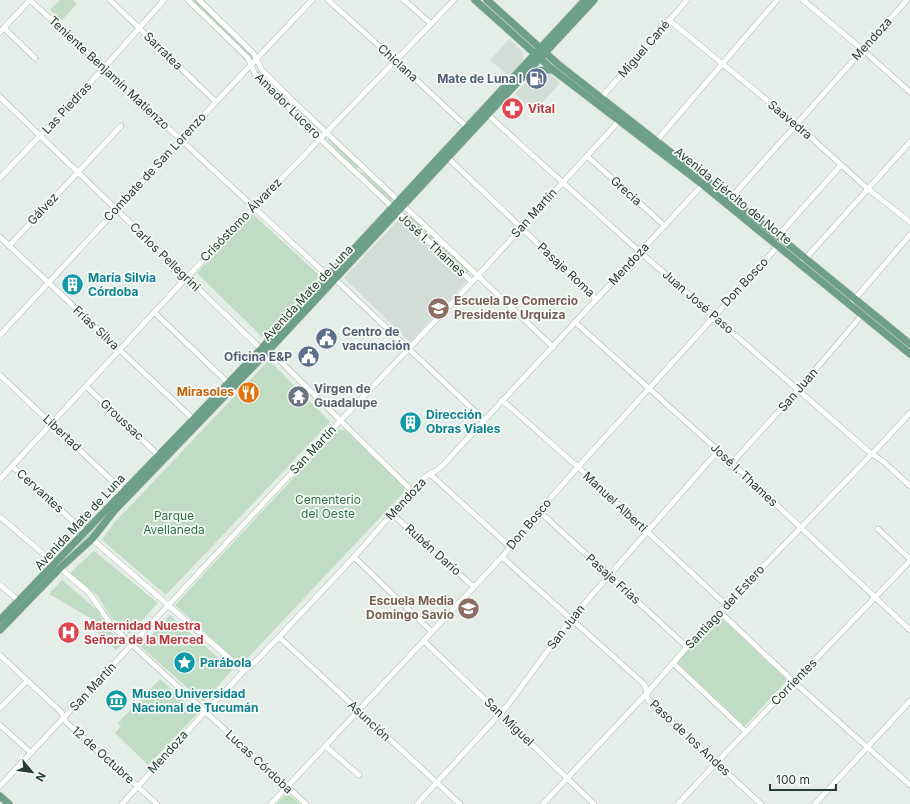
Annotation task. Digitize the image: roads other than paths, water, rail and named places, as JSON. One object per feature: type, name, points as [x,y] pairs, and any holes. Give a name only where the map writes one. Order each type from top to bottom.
[{"type":"main road","name":"Avenida Ejército del Norte","points":[[475,0],[553,70],[702,184],[780,238],[910,344]]},
{"type":"main road","name":"Avenida Ejército del Norte","points":[[487,0],[559,65],[710,182],[728,201],[778,246],[910,354]]},
{"type":"main road","name":"Avenida Mate de Luna","points":[[555,38],[585,0]]},
{"type":"main road","name":"Avenida Mate de Luna","points":[[0,620],[18,601],[57,566],[92,539],[114,511],[395,211],[467,128],[594,0]]},
{"type":"main road","points":[[524,33],[540,40],[555,38],[554,58],[559,65]]},
{"type":"main road","points":[[522,42],[527,52],[525,69],[553,70]]},
{"type":"main road","name":"Avenida Mate de Luna","points":[[401,204],[448,158],[488,115],[525,69]]},
{"type":"main road","name":"Avenida Mate de Luna","points":[[0,630],[85,532],[228,383],[265,350]]},
{"type":"main road","points":[[0,796],[9,804]]},
{"type":"street","points":[[30,0],[2,30],[35,58]]},
{"type":"street","name":"Teniente Benjamín Matienzo","points":[[30,0],[332,278]]},
{"type":"street","name":"Sarratea","points":[[110,0],[216,102]]},
{"type":"street","name":"Las Piedras","points":[[0,178],[104,68],[164,0]]},
{"type":"street","name":"Amador Lucero","points":[[188,0],[248,58],[255,74],[395,211]]},
{"type":"street","name":"Amador Lucero","points":[[199,0],[257,58],[262,70],[292,100],[438,238]]},
{"type":"street","name":"Combate de San Lorenzo","points":[[0,335],[312,0]]},
{"type":"street","name":"Chiclana","points":[[328,0],[467,128]]},
{"type":"street","points":[[404,0],[431,24]]},
{"type":"street","name":"Crisóstomo Álvarez","points":[[0,479],[186,278],[454,0]]},
{"type":"street","name":"Miguel Cané","points":[[601,98],[687,0]]},
{"type":"street","points":[[646,141],[657,140],[777,0]]},
{"type":"street","points":[[803,0],[863,50],[910,92]]},
{"type":"street","name":"Mendoza","points":[[728,201],[907,0]]},
{"type":"street","name":"Saavedra","points":[[669,20],[796,124],[868,189],[910,222]]},
{"type":"street","name":"Carlos Pellegrini","points":[[0,98],[186,278],[265,350]]},
{"type":"street","points":[[286,105],[292,100]]},
{"type":"street","points":[[619,111],[619,121]]},
{"type":"street","name":"Juan José Paso","points":[[488,115],[640,252],[910,486]]},
{"type":"street","name":"San Martín","points":[[0,786],[340,421],[472,282],[619,121]]},
{"type":"street","name":"Gálvez","points":[[9,246],[121,126]]},
{"type":"street","points":[[796,260],[806,258],[910,142]]},
{"type":"street","name":"Grecia","points":[[587,156],[665,226]]},
{"type":"street","name":"Pasaje Roma","points":[[448,158],[596,299]]},
{"type":"street","name":"Don Bosco","points":[[271,804],[502,557],[539,511],[578,467],[778,246],[780,238],[841,165]]},
{"type":"street","points":[[356,174],[363,167]]},
{"type":"street","points":[[702,184],[704,182],[710,182]]},
{"type":"street","name":"Mendoza","points":[[122,804],[205,712],[244,671],[280,637],[425,477],[443,465],[665,226],[702,184]]},
{"type":"street","name":"José I. Thames","points":[[395,211],[472,282]]},
{"type":"street","points":[[849,305],[910,235]]},
{"type":"street","name":"Frías Silva","points":[[0,237],[193,419]]},
{"type":"street","points":[[431,244],[438,238]]},
{"type":"street","name":"José I. Thames","points":[[438,238],[553,347]]},
{"type":"street","points":[[332,278],[484,420]]},
{"type":"street","points":[[154,312],[228,383]]},
{"type":"street","name":"San Juan","points":[[732,463],[798,390],[862,315]]},
{"type":"street","name":"José I. Thames","points":[[575,322],[718,450],[910,630]]},
{"type":"street","points":[[265,350],[412,491]]},
{"type":"street","name":"Libertad","points":[[0,375],[124,491]]},
{"type":"street","name":"Groussac","points":[[86,386],[158,455]]},
{"type":"street","name":"Manuel Alberti","points":[[502,400],[578,467],[726,605]]},
{"type":"street","name":"Santiago del Estero","points":[[542,804],[647,693],[726,605],[910,413]]},
{"type":"street","name":"San Juan","points":[[417,804],[500,713],[571,619],[718,450]]},
{"type":"street","name":"Cervantes","points":[[12,466],[85,532]]},
{"type":"street","points":[[430,474],[510,547]]},
{"type":"street","name":"Pasaje Frías","points":[[539,511],[687,647]]},
{"type":"street","name":"Rubén Darío","points":[[392,514],[474,587]]},
{"type":"street","name":"Lucas Córdoba","points":[[0,517],[87,591],[108,622],[306,804]]},
{"type":"street","points":[[878,529],[910,560]]},
{"type":"street","points":[[92,539],[170,605],[244,671]]},
{"type":"street","points":[[354,557],[432,632]]},
{"type":"street","name":"Paso de los Andes","points":[[502,557],[644,684],[647,687],[649,701],[760,804]]},
{"type":"street","name":"Corrientes","points":[[678,804],[876,598],[910,560]]},
{"type":"street","points":[[0,585],[18,601]]},
{"type":"street","points":[[720,612],[794,682],[910,785]]},
{"type":"street","name":"Asunción","points":[[280,637],[460,804]]},
{"type":"street","name":"San Miguel","points":[[424,641],[594,804]]},
{"type":"street","name":"12 de Octubre","points":[[0,655],[61,712],[66,722],[157,804]]},
{"type":"street","points":[[673,663],[746,732]]},
{"type":"street","points":[[0,708],[27,680]]},
{"type":"street","points":[[816,804],[910,701]]},
{"type":"street","points":[[0,725],[31,753]]},
{"type":"street","points":[[325,746],[359,776]]},
{"type":"place","name":"Mate de Luna I","points":[[537,79]]},
{"type":"place","name":"Vital","points":[[512,109]]},
{"type":"place","name":"María Silvia Córdoba","points":[[73,285]]},
{"type":"place","name":"Escuela De Comercio Presidente Urquiza","points":[[438,308]]},
{"type":"place","name":"Centro de vacunación","points":[[326,339]]},
{"type":"place","name":"Oficina E&P","points":[[308,357]]},
{"type":"place","name":"Mirasoles","points":[[249,392]]},
{"type":"place","name":"Virgen de Guadalupe","points":[[299,396]]},
{"type":"place","name":"Dirección Obras Viales","points":[[411,422]]},
{"type":"place","name":"Escuela Media Domingo Savio","points":[[469,608]]},
{"type":"place","name":"Maternidad Nuestra Señora de la Merced","points":[[68,633]]},
{"type":"place","name":"Parábola","points":[[185,663]]},
{"type":"place","name":"Museo Universidad Nacional de Tucumán","points":[[116,701]]},
{"type":"park label","name":"Cementerio del Oeste","points":[[328,507]]},
{"type":"park label","name":"Parque Avellaneda","points":[[174,523]]}]
